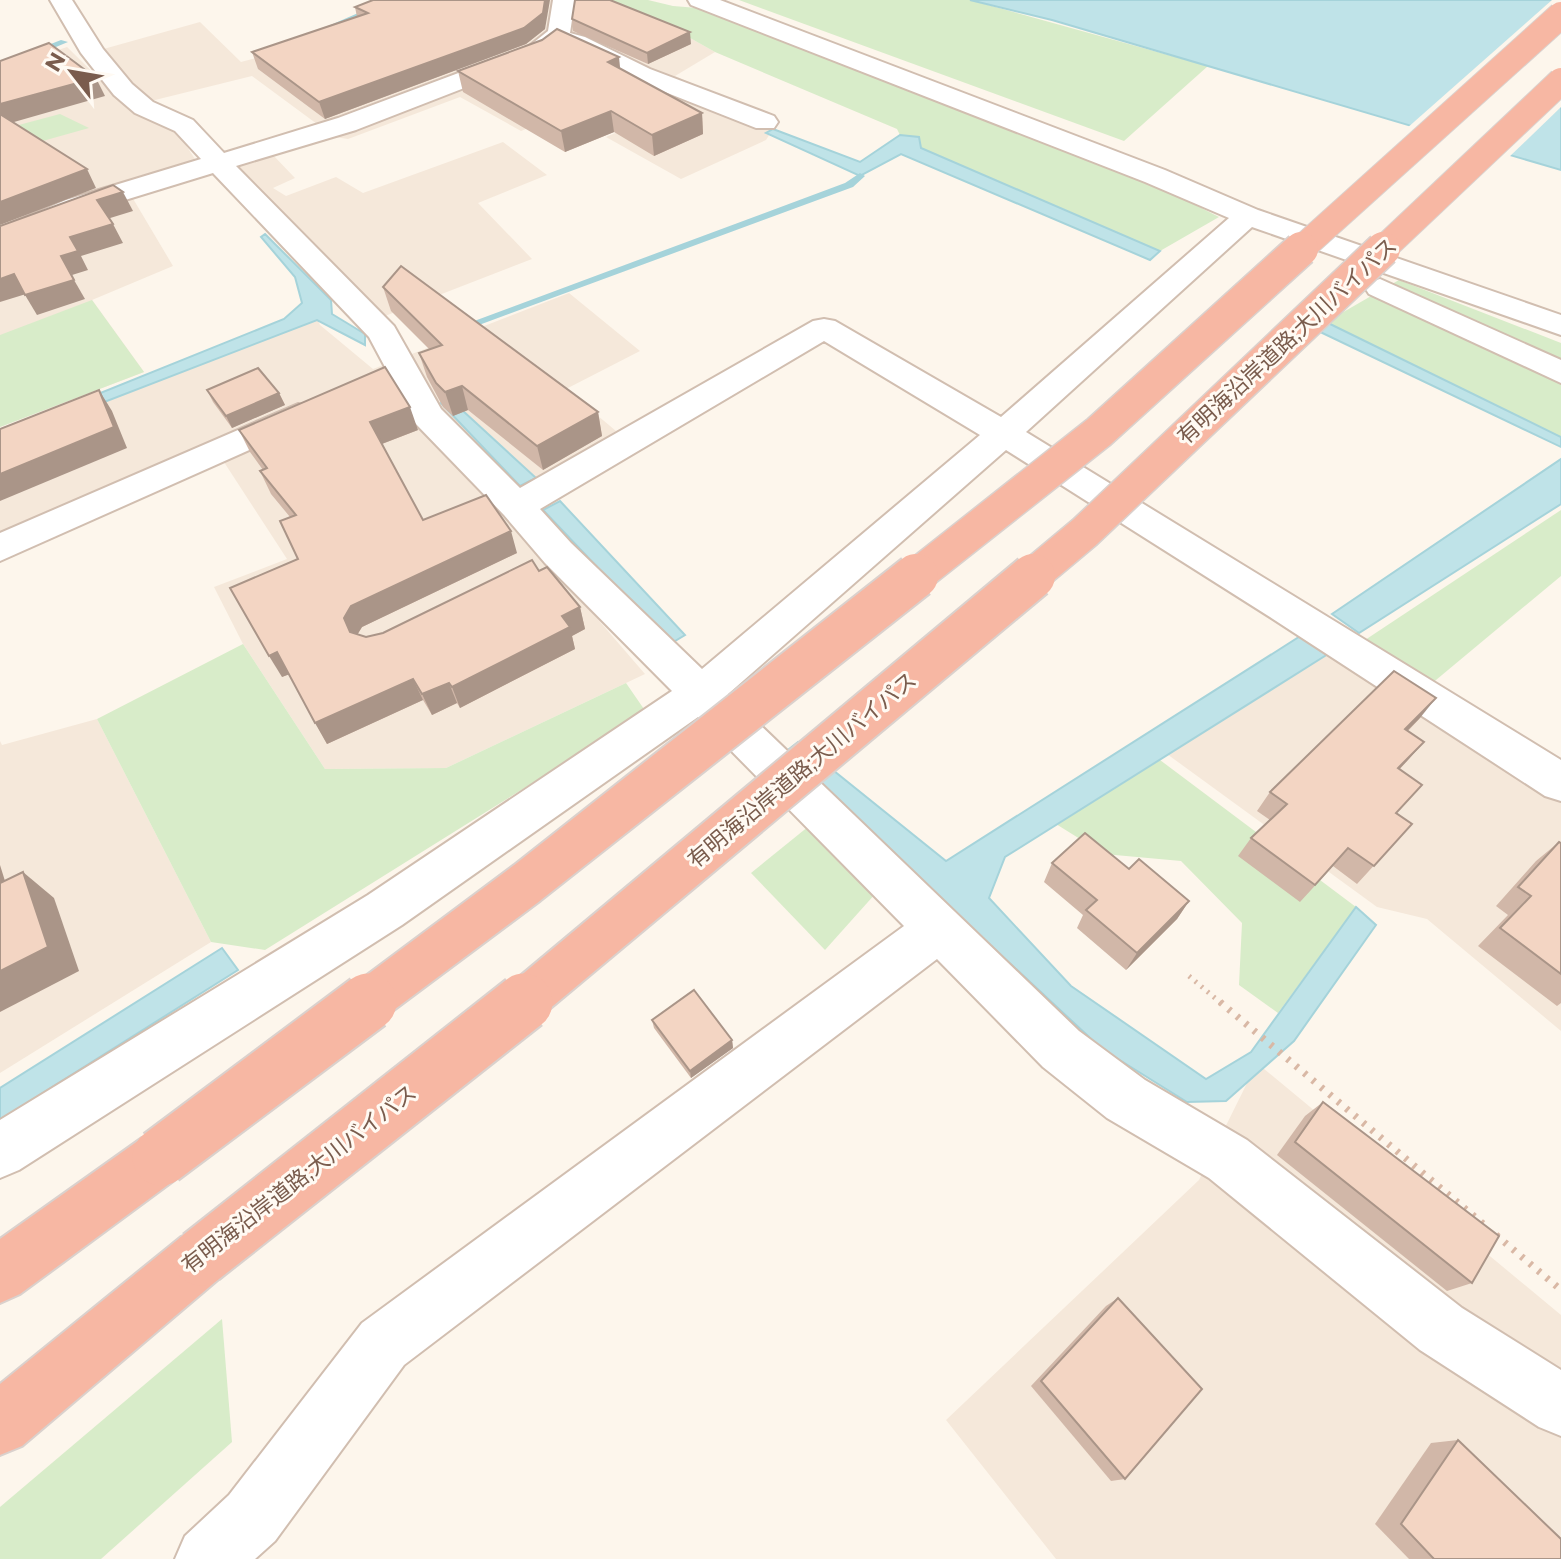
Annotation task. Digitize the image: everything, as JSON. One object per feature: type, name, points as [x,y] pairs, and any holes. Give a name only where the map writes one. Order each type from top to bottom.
[{"type":"highway","points":[[0,1274],[527,883],[1099,432],[1561,15]]},
{"type":"highway","name":"有明海沿岸道路;大川バイパス","points":[[0,1409],[201,1257],[559,974],[1085,532],[1561,81]]},
{"type":"highway","points":[[0,1259],[161,1157]]},
{"type":"highway","points":[[0,1424],[201,1257]]},
{"type":"street","points":[[61,0],[89,47],[133,100],[154,114],[178,122],[196,135],[217,162],[383,333],[388,375],[517,506],[544,560],[700,694],[1061,1049],[1126,1099],[1228,1159],[1441,1329],[1561,1405]]},
{"type":"street","points":[[0,239],[76,206],[347,124],[536,52],[558,38],[563,25],[564,0]]},
{"type":"street","points":[[697,3],[1155,176],[1248,216],[1561,326]]},
{"type":"street","points":[[558,38],[577,42],[641,74],[765,122]]},
{"type":"street","points":[[1248,216],[1341,270],[1561,373]]},
{"type":"street","points":[[0,1151],[385,910],[700,694],[1005,432],[1248,216]]},
{"type":"street","points":[[517,506],[824,328],[1005,432],[1290,609],[1561,783]]},
{"type":"street","points":[[0,548],[330,401]]},
{"type":"street","points":[[208,1559],[252,1518],[383,1344],[939,929]]},
{"type":"path","points":[[1189,976],[1561,1290]]},
{"type":"shaded area","points":[[411,0],[600,0],[658,20],[715,52],[675,76],[778,121],[766,140],[681,179],[606,137],[674,107],[562,114],[521,131],[460,97],[348,139],[328,136],[271,153],[295,178],[273,188],[286,196],[336,177],[363,193],[503,142],[547,175],[478,203],[532,259],[385,316],[227,165],[226,151],[317,124],[252,76],[151,101],[100,50],[200,22],[241,62],[321,40]]},
{"type":"shaded area","points":[[67,47],[133,112],[177,131],[205,175],[132,197],[173,266],[92,300],[144,372],[0,427],[0,70]]},
{"type":"shaded area","points":[[569,293],[640,351],[566,389],[616,431],[500,506],[645,674],[446,768],[325,769],[243,644],[214,587],[287,559],[222,459],[0,561],[0,434],[314,311],[320,325],[373,369]]},
{"type":"shaded area","points":[[1328,645],[1561,801],[1561,1031],[1427,919],[1377,907],[1156,746]]},
{"type":"shaded area","points":[[97,719],[211,942],[0,1073],[0,741],[2,745]]},
{"type":"shaded area","points":[[1257,1063],[1561,1315],[1561,1559],[1056,1559],[946,1420],[1199,1180]]},
{"type":"green space","points":[[600,0],[648,0],[710,9],[1160,187],[1219,217],[1160,251],[921,148],[919,137],[900,135],[897,129],[715,52],[658,20]]},
{"type":"green space","points":[[739,0],[970,0],[1208,66],[1124,141]]},
{"type":"green space","points":[[60,114],[89,128],[0,153],[0,130]]},
{"type":"green space","points":[[1399,280],[1561,343],[1561,437],[1326,322]]},
{"type":"green space","points":[[92,300],[144,372],[0,427],[0,335]]},
{"type":"green space","points":[[1561,510],[1561,576],[1430,685],[1362,642]]},
{"type":"green space","points":[[243,644],[325,769],[446,768],[626,683],[646,712],[265,950],[211,942],[97,719]]},
{"type":"green space","points":[[1160,760],[1356,907],[1278,1013],[1239,985],[1242,923],[1181,861],[1104,854],[1056,824]]},
{"type":"green space","points":[[809,826],[876,893],[825,950],[751,873]]},
{"type":"green space","points":[[222,1319],[232,1442],[101,1559],[0,1559],[0,1507]]},
{"type":"water","points":[[970,0],[1561,0],[1561,170],[1052,20]]},
{"type":"water","points":[[773,129],[860,162],[900,135],[919,137],[921,148],[1160,251],[1150,260],[901,154],[860,176],[766,133]]},
{"type":"water","points":[[265,234],[331,300],[332,314],[365,334],[365,345],[317,320],[68,416],[36,419],[284,319],[302,303],[295,277],[261,237]]},
{"type":"water","points":[[1326,322],[1561,437],[1561,447],[1316,330]]},
{"type":"water","points":[[450,399],[536,478],[520,486],[441,403]]},
{"type":"water","points":[[1561,459],[1561,504],[1359,633],[1332,614]]},
{"type":"water","points":[[560,501],[685,635],[670,644],[543,510]]},
{"type":"water","points":[[1302,635],[1328,654],[1005,857],[989,898],[1071,986],[1206,1079],[1251,1052],[1356,907],[1376,925],[1294,1041],[1226,1101],[1187,1102],[1102,1049],[784,753],[798,742],[946,861]]},
{"type":"water","points":[[222,948],[238,970],[0,1120],[0,1088]]},
{"type":"pier","points":[[1552,0],[1561,0],[1561,107],[1507,159],[1406,129]]},
{"type":"building","points":[[373,0],[545,0],[543,13],[524,28],[319,102],[252,52],[368,13],[355,7]]},
{"type":"building","points":[[575,0],[610,0],[690,32],[647,53],[572,19]]},
{"type":"building","points":[[557,29],[619,57],[608,62],[702,113],[652,135],[611,111],[561,131],[458,71],[542,40]]},
{"type":"building","points":[[49,43],[96,78],[0,104],[0,61]]},
{"type":"building","points":[[0,114],[87,169],[0,202]]},
{"type":"building","points":[[113,185],[123,192],[97,200],[113,224],[70,237],[78,251],[61,256],[74,280],[25,295],[14,274],[0,279],[0,226]]},
{"type":"building","points":[[401,266],[598,412],[537,446],[462,386],[445,392],[436,383],[419,353],[442,345],[383,287]]},
{"type":"building","points":[[385,367],[410,407],[370,422],[423,520],[486,495],[511,531],[351,606],[344,618],[350,632],[366,637],[383,633],[532,560],[539,571],[547,567],[580,607],[562,616],[570,627],[452,687],[449,683],[422,694],[413,679],[315,723],[277,652],[269,656],[230,588],[298,559],[280,521],[296,515],[260,471],[267,468],[239,430]]},
{"type":"building","points":[[258,368],[279,393],[226,416],[207,390]]},
{"type":"building","points":[[99,390],[114,427],[0,474],[0,429]]},
{"type":"building","points":[[1394,671],[1436,698],[1405,729],[1424,742],[1398,768],[1422,785],[1396,813],[1412,824],[1374,866],[1348,848],[1315,885],[1251,838],[1287,804],[1270,792]]},
{"type":"building","points":[[1085,833],[1129,869],[1139,859],[1189,901],[1137,953],[1086,910],[1097,900],[1052,863]]},
{"type":"building","points":[[1559,842],[1561,974],[1500,928],[1531,896],[1518,887]]},
{"type":"building","points":[[23,872],[48,947],[0,971],[0,883]]},
{"type":"building","points":[[694,990],[732,1040],[690,1071],[652,1020]]},
{"type":"building","points":[[1323,1102],[1499,1236],[1472,1283],[1295,1142]]},
{"type":"building","points":[[1118,1298],[1202,1389],[1125,1479],[1041,1381]]},
{"type":"building","points":[[1458,1440],[1561,1539],[1561,1559],[1434,1559],[1401,1524]]},
{"type":"waterway","points":[[338,30],[330,27],[395,0]]},
{"type":"waterway","points":[[0,67],[64,42]]},
{"type":"waterway","points":[[456,330],[849,185],[860,176]]}]
